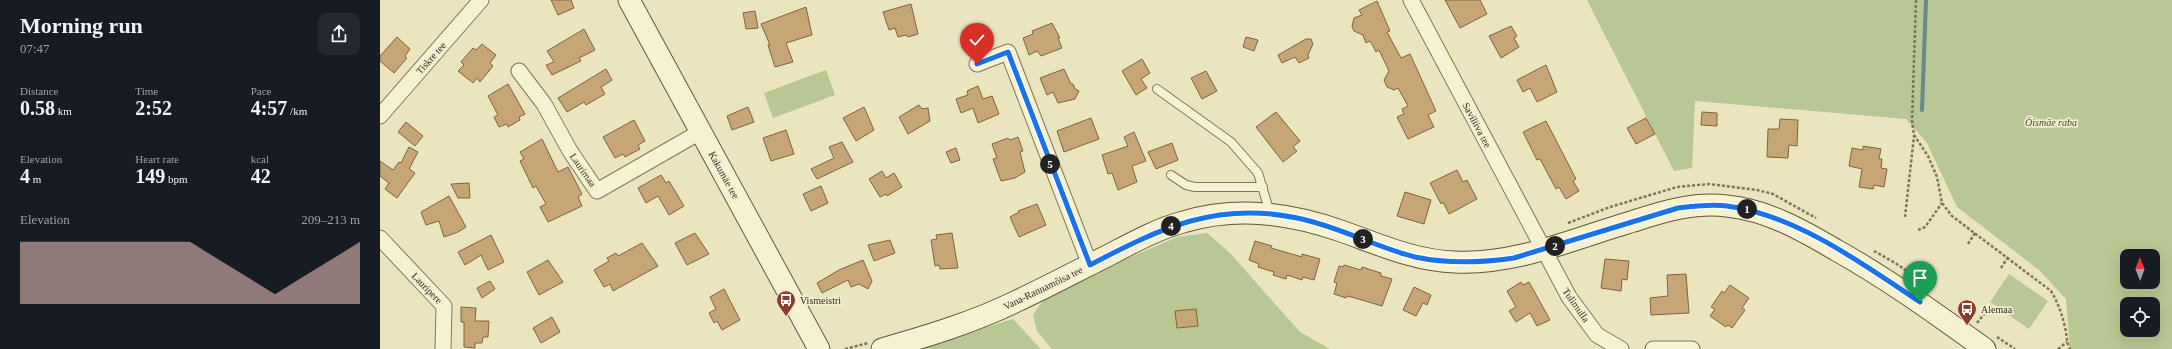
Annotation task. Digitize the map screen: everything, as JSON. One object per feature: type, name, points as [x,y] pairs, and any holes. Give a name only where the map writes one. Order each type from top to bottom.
[{"type":"street","name":"Tiskre tee","points":[[380,116],[481,0]]},
{"type":"street","name":"Kakumäe tee","points":[[629,0],[819,349]]},
{"type":"street","name":"Saviliiva tee","points":[[1411,0],[1543,250]]},
{"type":"street","points":[[977,64],[1008,52],[1090,265]]},
{"type":"street","name":"Laurimaa","points":[[519,71],[544,104],[570,151],[597,190],[700,132]]},
{"type":"street","name":"Vana-Rannamõisa tee","points":[[882,349],[932,335],[982,316],[1090,265],[1138,240],[1182,222],[1213,215],[1244,212],[1270,213],[1298,218],[1408,255],[1438,261],[1486,262],[1514,258],[1543,250],[1678,208],[1704,205],[1746,209],[1783,221],[1857,261],[1920,302],[1985,349]]},
{"type":"street","name":"Lauripere","points":[[380,238],[444,306],[443,349]]},
{"type":"street","name":"Tulimulla","points":[[1543,250],[1568,297],[1597,335],[1621,349]]},
{"type":"street","points":[[1653,349],[1692,349]]},
{"type":"lane","points":[[1157,89],[1231,142],[1258,174],[1270,213]]},
{"type":"lane","points":[[1171,175],[1186,185],[1195,187],[1263,187]]},
{"type":"path","points":[[1905,217],[1914,135],[1912,121],[1916,0]]},
{"type":"path","points":[[1914,135],[1928,156],[1937,177],[1942,203],[1952,216],[2051,291],[2060,306],[2066,329],[2067,342],[2070,349]]},
{"type":"path","points":[[1918,230],[1925,227],[1942,203]]},
{"type":"path","points":[[1968,244],[1975,233]]},
{"type":"path","points":[[2001,268],[2008,257]]},
{"type":"path","points":[[1977,323],[1992,304]]},
{"type":"path","points":[[2058,349],[2067,342]]},
{"type":"green space","name":"Õismäe raba","points":[[1587,0],[2172,0],[2172,349],[2070,349],[2066,299],[2039,270],[1957,207],[1927,143],[1906,119],[1695,101],[1692,168],[1674,171]]},
{"type":"green space","points":[[826,70],[835,95],[773,118],[764,93]]},
{"type":"green space","points":[[1207,233],[1230,253],[1300,332],[1330,349],[1052,349],[1037,331],[1033,315],[1044,299],[1124,260],[1177,237]]},
{"type":"green space","points":[[2009,274],[2048,301],[2029,329],[1990,302]]},
{"type":"green space","points":[[1013,319],[1041,349],[914,349]]},
{"type":"building","points":[[551,0],[571,0],[574,8],[558,15]]},
{"type":"building","points":[[1445,0],[1480,0],[1487,14],[1460,28]]},
{"type":"building","points":[[1377,1],[1390,31],[1387,32],[1401,58],[1410,54],[1436,111],[1428,115],[1434,127],[1408,139],[1397,117],[1404,114],[1402,109],[1408,106],[1398,88],[1394,90],[1387,87],[1384,80],[1389,71],[1379,50],[1376,52],[1372,44],[1369,41],[1366,43],[1363,35],[1354,31],[1352,27],[1354,18],[1362,15],[1359,10]]},
{"type":"building","points":[[911,4],[918,34],[908,37],[906,35],[898,37],[895,28],[889,30],[883,12]]},
{"type":"building","points":[[806,7],[812,35],[786,43],[793,62],[775,67],[768,45],[770,45],[761,24]]},
{"type":"building","points":[[755,11],[758,28],[746,29],[743,13]]},
{"type":"building","points":[[1052,23],[1060,38],[1058,38],[1062,48],[1041,56],[1037,51],[1029,55],[1023,38],[1033,34],[1032,31]]},
{"type":"building","points":[[1511,26],[1517,36],[1514,38],[1519,47],[1501,58],[1489,36]]},
{"type":"building","points":[[584,29],[595,50],[579,58],[581,61],[552,75],[546,65],[554,62],[547,51]]},
{"type":"building","points":[[397,37],[410,49],[405,56],[407,58],[394,73],[380,61],[380,56]]},
{"type":"building","points":[[1246,37],[1258,40],[1254,51],[1243,47]]},
{"type":"building","points":[[1306,39],[1311,39],[1313,44],[1308,55],[1309,58],[1299,63],[1295,57],[1282,63],[1278,55]]},
{"type":"building","points":[[482,44],[496,55],[490,63],[493,66],[480,82],[477,78],[473,83],[458,71],[464,65],[461,62],[473,48],[476,50]]},
{"type":"building","points":[[1142,59],[1150,73],[1141,79],[1147,88],[1136,95],[1122,71]]},
{"type":"building","points":[[1546,65],[1557,92],[1537,102],[1530,88],[1523,92],[1517,80]]},
{"type":"building","points":[[606,69],[612,80],[601,87],[605,94],[586,105],[584,102],[567,112],[558,98]]},
{"type":"building","points":[[1064,69],[1071,84],[1073,84],[1075,89],[1079,91],[1075,99],[1058,103],[1053,92],[1047,95],[1040,78]]},
{"type":"building","points":[[1206,71],[1217,91],[1202,99],[1191,78]]},
{"type":"building","points":[[508,84],[525,114],[519,117],[520,120],[508,127],[507,124],[499,127],[494,117],[498,115],[488,96]]},
{"type":"building","points":[[978,86],[983,99],[992,96],[999,114],[978,123],[973,108],[961,113],[956,99],[968,95],[967,91]]},
{"type":"building","points":[[919,105],[922,109],[928,108],[930,121],[908,134],[899,117]]},
{"type":"building","points":[[748,107],[754,122],[732,130],[727,116]]},
{"type":"building","points":[[864,107],[874,130],[856,141],[843,118]]},
{"type":"building","points":[[1276,112],[1300,141],[1293,147],[1297,151],[1283,162],[1256,127]]},
{"type":"building","points":[[1702,112],[1717,113],[1717,126],[1701,125]]},
{"type":"building","points":[[1091,118],[1099,139],[1064,152],[1057,131]]},
{"type":"building","points":[[1646,118],[1655,134],[1636,144],[1627,128]]},
{"type":"building","points":[[1780,119],[1798,120],[1797,146],[1789,145],[1788,158],[1767,157],[1768,129],[1779,129]]},
{"type":"building","points":[[634,120],[645,141],[638,145],[640,149],[625,157],[623,154],[615,158],[603,137]]},
{"type":"building","points":[[1546,121],[1576,179],[1573,181],[1579,191],[1566,199],[1559,187],[1556,189],[1540,159],[1537,160],[1523,132]]},
{"type":"building","points":[[406,122],[423,136],[415,146],[398,132]]},
{"type":"building","points":[[786,130],[794,154],[771,161],[763,138]]},
{"type":"building","points":[[1134,132],[1146,161],[1132,166],[1137,182],[1118,190],[1112,173],[1108,174],[1102,155],[1128,146],[1124,137]]},
{"type":"building","points":[[1018,137],[1023,151],[1020,152],[1025,172],[1015,178],[1001,181],[993,159],[997,158],[992,144],[1008,138],[1010,140]]},
{"type":"building","points":[[542,139],[558,172],[568,167],[582,194],[578,197],[582,206],[548,222],[540,207],[546,204],[536,186],[533,188],[520,161],[524,159],[520,152]]},
{"type":"building","points":[[842,142],[853,162],[817,179],[811,169],[834,158],[829,147]]},
{"type":"building","points":[[1172,143],[1178,160],[1156,169],[1148,152]]},
{"type":"building","points":[[1863,146],[1881,149],[1879,159],[1882,159],[1881,168],[1887,169],[1884,187],[1874,185],[1873,189],[1859,187],[1862,169],[1849,166],[1852,148],[1863,150]]},
{"type":"building","points":[[409,147],[418,152],[409,169],[415,173],[397,198],[385,189],[389,183],[380,176],[380,161],[393,170],[399,162],[401,163]]},
{"type":"building","points":[[956,148],[960,160],[951,163],[946,152]]},
{"type":"building","points":[[1457,170],[1463,182],[1467,180],[1477,199],[1449,214],[1443,202],[1441,204],[1430,183]]},
{"type":"building","points":[[882,171],[886,178],[894,173],[902,187],[887,196],[886,194],[880,197],[869,179]]},
{"type":"building","points":[[661,175],[666,183],[669,181],[684,206],[669,215],[658,196],[646,203],[638,188]]},
{"type":"building","points":[[469,183],[470,198],[458,198],[451,184]]},
{"type":"building","points":[[821,186],[828,203],[811,211],[803,194]]},
{"type":"building","points":[[1405,192],[1431,200],[1424,224],[1397,216]]},
{"type":"building","points":[[449,196],[466,227],[458,232],[444,237],[439,221],[426,225],[421,212]]},
{"type":"building","points":[[1037,204],[1046,225],[1019,237],[1010,217],[1019,212],[1018,211]]},
{"type":"building","points":[[695,233],[709,254],[687,265],[675,243]]},
{"type":"building","points":[[952,233],[958,268],[940,269],[939,265],[935,266],[931,240],[937,239],[936,235]]},
{"type":"building","points":[[491,235],[504,262],[488,270],[481,255],[465,265],[458,252]]},
{"type":"building","points":[[890,240],[895,253],[874,261],[868,245]]},
{"type":"building","points":[[1255,241],[1272,246],[1271,248],[1302,257],[1302,254],[1320,259],[1314,280],[1303,277],[1302,280],[1287,275],[1286,279],[1273,275],[1274,272],[1258,267],[1259,264],[1249,260]]},
{"type":"building","points":[[642,243],[658,266],[613,291],[610,284],[604,287],[594,270],[609,261],[607,258],[616,253],[618,256]]},
{"type":"building","points":[[1605,259],[1629,261],[1627,280],[1622,279],[1621,291],[1601,288]]},
{"type":"building","points":[[548,260],[563,282],[539,295],[527,272]]},
{"type":"building","points":[[863,260],[872,281],[868,289],[859,284],[851,287],[848,280],[822,293],[817,283],[839,270]]},
{"type":"building","points":[[1344,265],[1361,270],[1362,267],[1381,273],[1381,276],[1392,279],[1382,306],[1347,296],[1346,298],[1334,294],[1337,283],[1334,282],[1339,266],[1343,267]]},
{"type":"building","points":[[1686,274],[1689,313],[1651,315],[1650,298],[1668,296],[1667,275]]},
{"type":"building","points":[[490,281],[495,289],[482,298],[477,288]]},
{"type":"building","points":[[1521,282],[1523,285],[1529,282],[1550,320],[1537,326],[1530,313],[1516,322],[1509,311],[1516,307],[1507,291]]},
{"type":"building","points":[[1730,285],[1749,298],[1742,308],[1745,310],[1732,328],[1728,325],[1726,327],[1710,316],[1715,309],[1711,307],[1722,291],[1724,293]]},
{"type":"building","points":[[1414,287],[1431,295],[1427,305],[1423,303],[1416,316],[1403,310]]},
{"type":"building","points":[[724,289],[740,320],[722,330],[717,321],[714,323],[709,313],[716,309],[710,297]]},
{"type":"building","points":[[461,307],[476,308],[475,321],[489,321],[488,337],[483,337],[482,343],[475,343],[475,348],[464,347],[464,322],[461,322]]},
{"type":"building","points":[[1196,309],[1198,326],[1177,328],[1175,311]]},
{"type":"building","points":[[552,317],[560,332],[541,343],[533,328]]},
{"type":"waterway","points":[[1922,110],[1926,0]]},
{"type":"place","name":"Vismeistri","points":[[786,317]]},
{"type":"place","name":"Alemaa","points":[[1967,326]]},
{"type":"route","points":[[977,64],[1008,52],[1090,265],[1138,240],[1182,222],[1213,215],[1244,212],[1270,213],[1298,218],[1340,231],[1389,249],[1414,256],[1456,263],[1486,262],[1514,258],[1678,208],[1704,205],[1725,205],[1766,214],[1812,235],[1857,261],[1920,302]]}]
